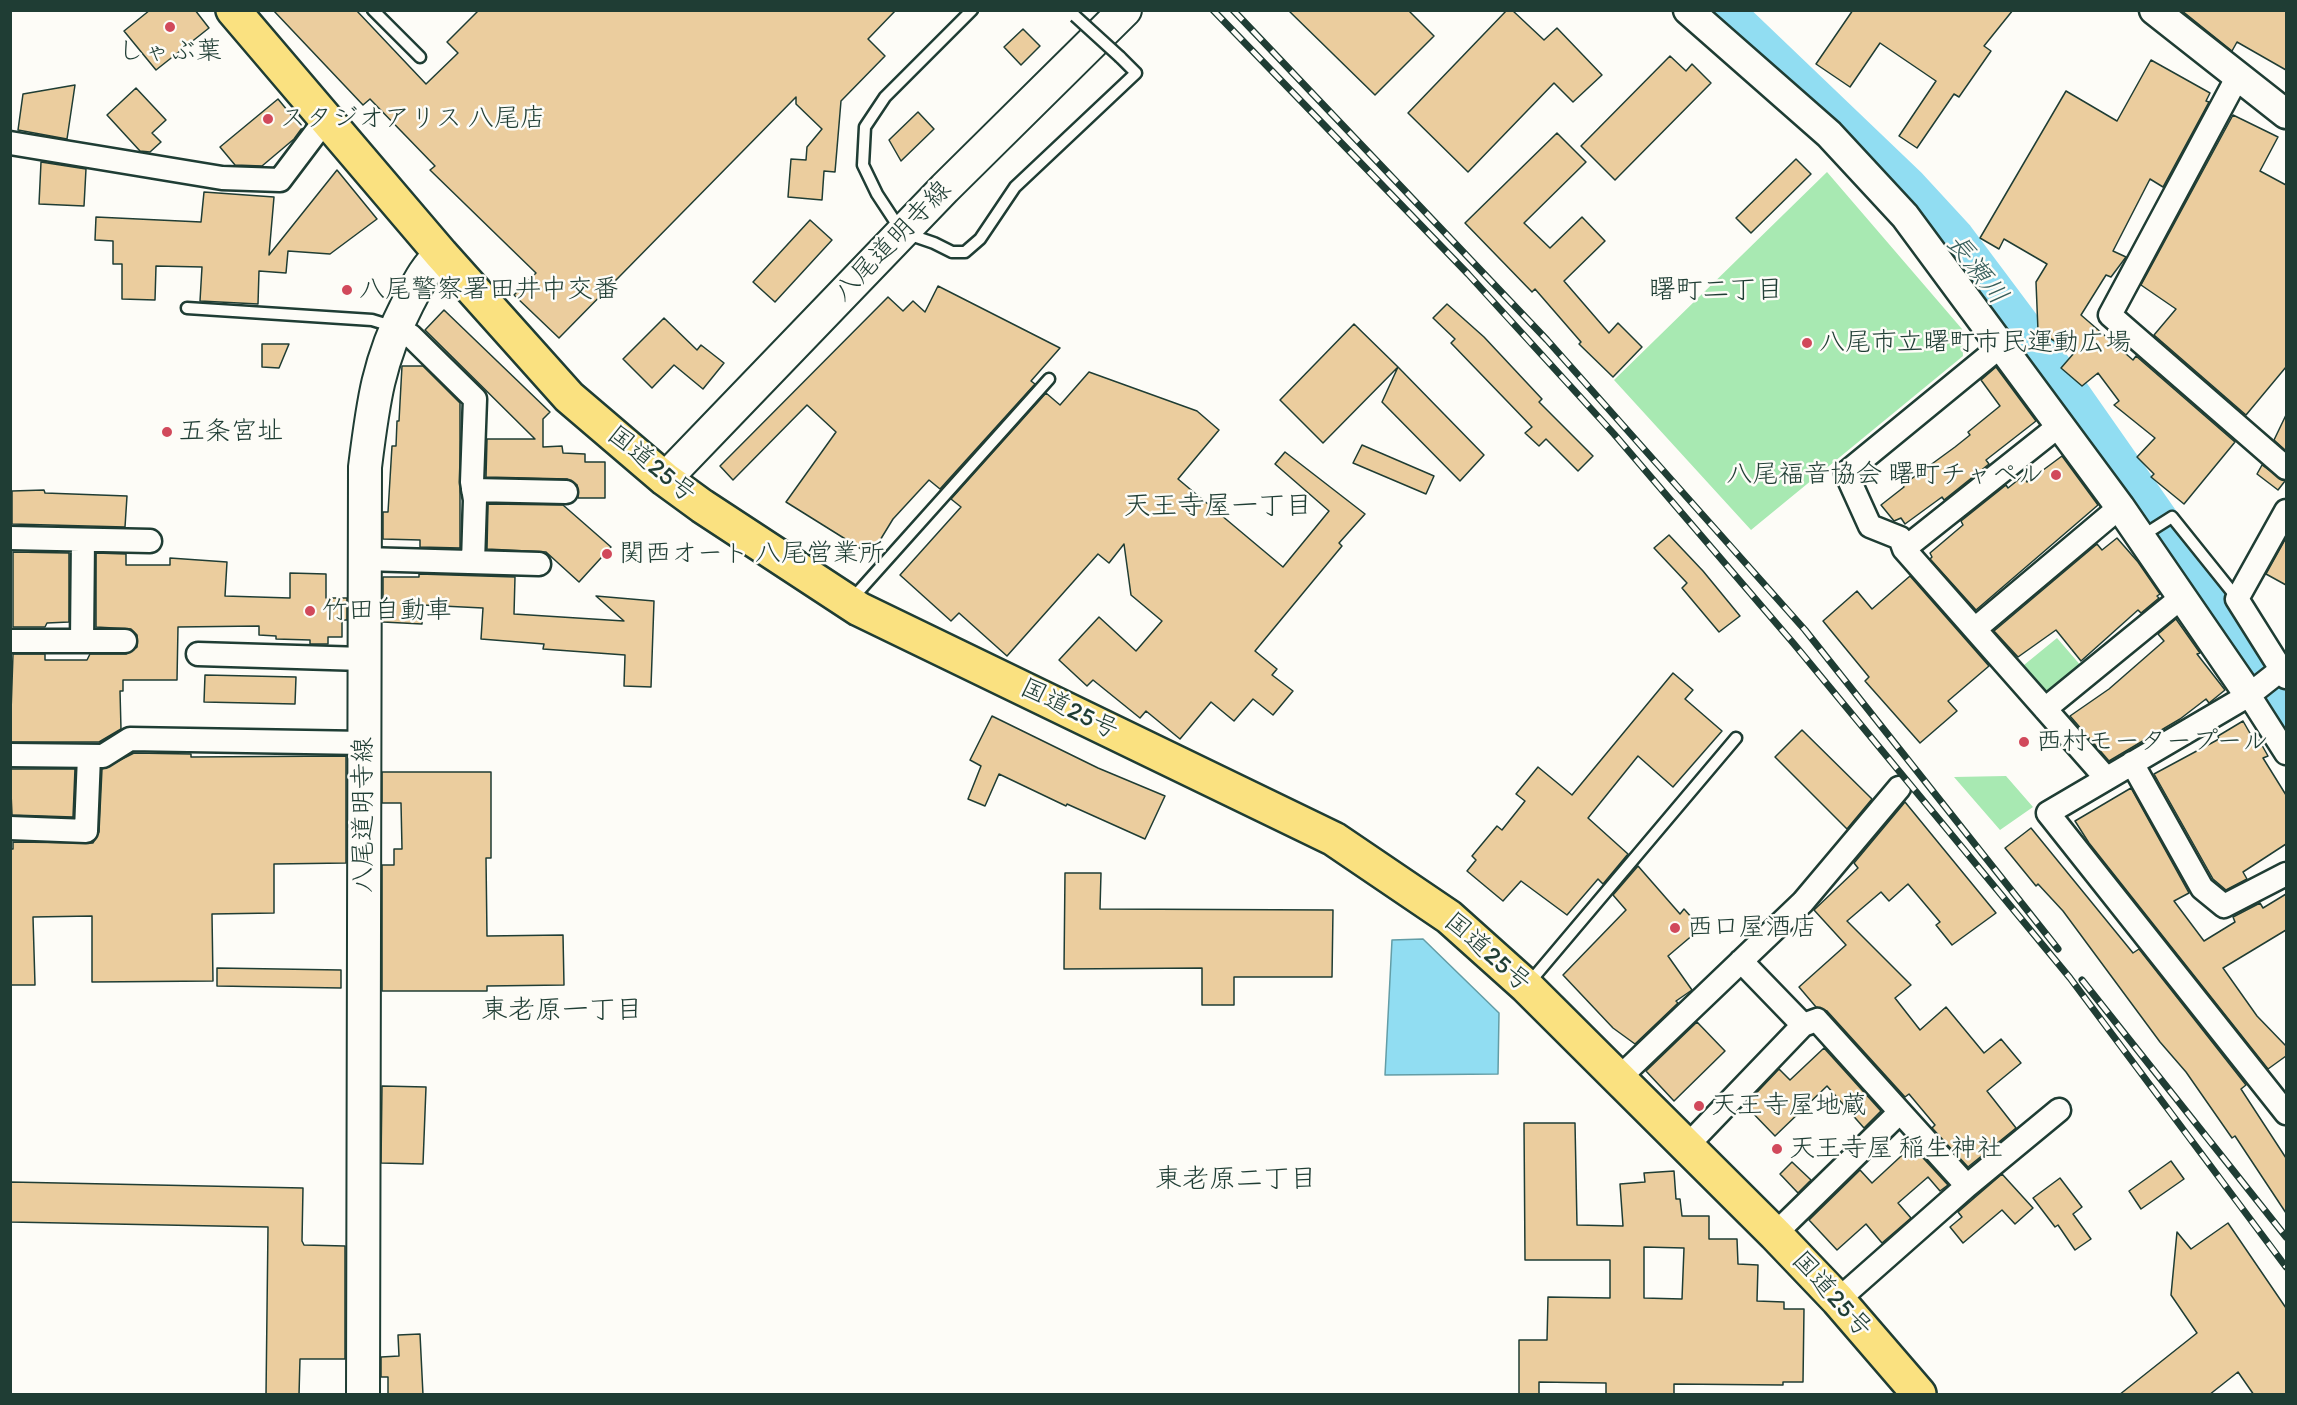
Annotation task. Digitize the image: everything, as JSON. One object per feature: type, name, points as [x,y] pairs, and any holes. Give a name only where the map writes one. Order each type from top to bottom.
[{"type":"highway","name":"国道25号","points":[[233,10],[441,254],[569,397],[665,479],[702,506],[849,602],[1334,839],[1449,917],[1526,986],[1775,1234],[1838,1300],[1919,1395]]},
{"type":"main road","name":"八尾道明寺線","points":[[665,479],[902,232],[1125,10]]},
{"type":"main road","name":"八尾道明寺線","points":[[363,1395],[365,467],[372,409],[381,364],[396,327],[426,267],[441,254]]},
{"type":"street","points":[[1688,10],[1829,134],[1905,216],[2120,507],[2146,533],[2182,597],[2270,681]]},
{"type":"street","points":[[2162,14],[2286,114]]},
{"type":"street","points":[[2238,76],[2110,315],[2286,468]]},
{"type":"street","points":[[10,143],[222,178],[280,180],[326,119]]},
{"type":"street","points":[[396,327],[411,336],[476,399],[473,562]]},
{"type":"street","points":[[2002,345],[1846,473],[1870,526],[1900,538],[1904,549],[2106,778]]},
{"type":"street","points":[[1904,549],[2060,425]]},
{"type":"street","points":[[473,490],[566,492]]},
{"type":"street","points":[[1975,629],[2120,507]]},
{"type":"street","points":[[2286,512],[2237,598],[2270,681],[2286,753]]},
{"type":"street","points":[[10,538],[150,541]]},
{"type":"street","points":[[82,640],[83,540]]},
{"type":"street","points":[[364,559],[539,564]]},
{"type":"street","points":[[2045,709],[2182,597]]},
{"type":"street","points":[[10,640],[125,641]]},
{"type":"street","points":[[198,654],[363,659]]},
{"type":"street","points":[[2270,681],[2048,813],[2286,1113]]},
{"type":"street","points":[[10,755],[103,756],[130,739],[364,743]]},
{"type":"street","points":[[10,828],[86,831],[89,756]]},
{"type":"street","points":[[2132,763],[2202,888],[2224,906],[2286,874]]},
{"type":"street","points":[[1619,1078],[1803,902],[1899,788]]},
{"type":"street","points":[[1741,962],[1803,1025]]},
{"type":"street","points":[[1687,1146],[1803,1025],[1817,1020],[1967,1186]]},
{"type":"street","points":[[1838,1300],[1967,1186],[2060,1110]]},
{"type":"street","points":[[1775,1234],[1900,1112]]},
{"type":"lane","points":[[373,10],[420,57]]},
{"type":"lane","points":[[972,10],[885,97],[865,127],[863,165],[877,194],[902,232],[952,252],[965,252],[981,239],[1015,187],[1136,73],[1072,13]]},
{"type":"lane","points":[[187,308],[372,320],[396,327]]},
{"type":"lane","points":[[849,602],[1049,379]]},
{"type":"lane","points":[[2146,533],[2172,517],[2237,598]]},
{"type":"lane","points":[[1526,986],[1736,738]]},
{"type":"green space","name":"八尾市立曙町市民運動広場","points":[[1827,172],[1962,329],[1963,356],[1751,530],[1614,380]]},
{"type":"green space","points":[[2057,638],[2082,667],[2048,694],[2024,665]]},
{"type":"green space","points":[[2006,776],[2033,807],[2000,830],[1954,777]]},
{"type":"water","points":[[1423,939],[1499,1013],[1498,1074],[1385,1075],[1392,940]]},
{"type":"building","points":[[150,10],[195,10],[209,28],[156,70],[124,31]]},
{"type":"building","points":[[273,10],[356,10],[426,84],[458,53],[447,42],[479,10],[896,10],[868,39],[885,56],[841,101],[835,172],[824,171],[822,200],[788,197],[791,159],[806,160],[807,147],[822,129],[796,104],[796,97],[559,338],[514,295],[536,273],[430,170],[435,166],[370,99],[363,105]]},
{"type":"building","points":[[1288,10],[1408,10],[1434,36],[1375,95]]},
{"type":"building","points":[[1507,10],[1512,10],[1544,40],[1557,28],[1602,75],[1573,102],[1554,83],[1468,172],[1408,113]]},
{"type":"building","points":[[1853,10],[2013,10],[1984,46],[1991,51],[1959,97],[1954,94],[1917,148],[1899,136],[1936,81],[1880,43],[1850,87],[1816,64]]},
{"type":"building","points":[[2181,10],[2286,10],[2286,70],[2237,42],[2232,51]]},
{"type":"building","points":[[1023,29],[1040,46],[1021,65],[1004,47]]},
{"type":"building","points":[[1670,56],[1686,71],[1692,64],[1711,83],[1615,180],[1581,146]]},
{"type":"building","points":[[2151,60],[2210,93],[2206,101],[2209,102],[2163,187],[2150,179],[2113,251],[2126,257],[2111,277],[2106,275],[2081,315],[2133,360],[2136,356],[2235,442],[2184,504],[2151,477],[2154,474],[2137,457],[2155,438],[2114,405],[2119,401],[2098,373],[2082,386],[2061,368],[2074,353],[2038,331],[2036,282],[2047,264],[2004,239],[1999,249],[1980,238],[2066,91],[2117,121]]},
{"type":"building","points":[[75,85],[67,139],[18,130],[23,94]]},
{"type":"building","points":[[136,88],[166,120],[152,133],[161,142],[150,152],[140,151],[107,115]]},
{"type":"building","points":[[278,99],[302,128],[294,139],[262,166],[235,165],[220,147]]},
{"type":"building","points":[[918,112],[934,129],[901,161],[889,140]]},
{"type":"building","points":[[2233,115],[2278,137],[2260,171],[2286,185],[2286,367],[2246,415],[2154,335],[2176,309],[2141,285]]},
{"type":"building","points":[[1557,133],[1586,162],[1524,223],[1550,248],[1582,217],[1605,241],[1564,281],[1609,333],[1618,323],[1642,347],[1613,377],[1579,344],[1581,342],[1535,289],[1532,292],[1465,223]]},
{"type":"building","points":[[1796,159],[1811,174],[1751,233],[1736,218]]},
{"type":"building","points":[[41,162],[86,169],[84,206],[39,204]]},
{"type":"building","points":[[337,170],[377,219],[330,254],[288,251],[286,273],[259,271],[258,304],[200,301],[202,267],[156,266],[155,300],[122,299],[122,264],[113,264],[113,241],[95,240],[96,217],[201,222],[204,192],[274,197],[269,255]]},
{"type":"building","points":[[810,220],[832,240],[775,302],[753,282]]},
{"type":"building","points":[[938,286],[1060,348],[1031,381],[1035,384],[940,489],[929,480],[893,519],[871,555],[786,502],[836,432],[807,405],[733,480],[720,466],[888,297],[903,311],[913,301],[925,312]]},
{"type":"building","points":[[1447,304],[1484,337],[1542,399],[1539,402],[1593,456],[1578,471],[1546,439],[1539,446],[1525,433],[1532,427],[1451,343],[1455,339],[1433,318]]},
{"type":"building","points":[[444,310],[550,412],[543,419],[543,447],[562,446],[563,453],[585,454],[585,462],[605,462],[605,498],[578,498],[577,485],[567,479],[486,477],[487,439],[535,439],[425,330]]},
{"type":"building","points":[[664,318],[697,350],[701,345],[724,363],[703,389],[674,365],[652,388],[623,359]]},
{"type":"building","points":[[1354,324],[1398,367],[1323,443],[1280,400]]},
{"type":"building","points":[[262,344],[289,344],[279,368],[262,367]]},
{"type":"building","points":[[402,366],[423,366],[460,403],[460,548],[420,547],[420,540],[383,539],[383,512],[388,512],[392,446],[396,446],[397,421],[399,421]]},
{"type":"building","points":[[1398,367],[1484,455],[1460,481],[1382,402]]},
{"type":"building","points":[[1996,367],[2036,421],[1986,460],[1989,464],[1944,500],[1942,497],[1905,524],[1901,518],[1894,521],[1881,505],[1904,487],[1903,485],[1970,435],[1968,432],[2000,406],[1981,380]]},
{"type":"building","points":[[1089,372],[1197,411],[1219,430],[1178,479],[1283,567],[1329,511],[1275,464],[1285,452],[1365,514],[1339,543],[1342,546],[1255,651],[1277,669],[1272,675],[1293,691],[1273,715],[1253,699],[1234,721],[1211,702],[1180,739],[1146,711],[1140,718],[1093,680],[1087,686],[1059,660],[1099,617],[1136,651],[1162,621],[1131,595],[1124,544],[1109,563],[1098,554],[1007,656],[959,613],[951,621],[900,575],[961,507],[951,499],[1046,393],[1060,405]]},
{"type":"building","points":[[2286,415],[2286,451],[2274,440]]},
{"type":"building","points":[[1362,445],[1434,476],[1426,494],[1353,463]]},
{"type":"building","points":[[2062,456],[2098,505],[1976,610],[1930,559],[1932,557],[1930,553],[1963,525],[1961,521],[2006,485],[2008,488],[2023,476],[2027,482]]},
{"type":"building","points":[[2262,465],[2285,481],[2278,490],[2257,474]]},
{"type":"building","points":[[44,490],[45,493],[127,496],[125,527],[12,524],[12,491]]},
{"type":"building","points":[[488,504],[563,505],[611,547],[579,582],[546,552],[487,549]]},
{"type":"building","points":[[1669,535],[1703,571],[1740,616],[1719,632],[1682,588],[1687,583],[1654,548]]},
{"type":"building","points":[[2117,538],[2138,562],[2160,594],[2157,596],[2159,598],[2141,613],[2138,610],[2081,661],[2056,630],[2018,657],[1994,631],[2097,544],[2102,550]]},
{"type":"building","points":[[2286,538],[2286,585],[2266,574]]},
{"type":"building","points":[[13,552],[69,553],[69,622],[47,623],[45,627],[13,627]]},
{"type":"building","points":[[96,553],[126,554],[126,565],[170,565],[170,558],[227,562],[225,596],[290,598],[290,573],[326,574],[326,598],[347,598],[347,620],[342,620],[342,637],[328,637],[328,644],[310,644],[310,640],[276,639],[276,636],[259,635],[259,626],[178,627],[177,680],[123,680],[123,691],[120,691],[121,729],[99,742],[10,742],[13,654],[45,654],[45,660],[87,660],[90,654],[126,654],[137,647],[137,635],[131,629],[96,627]]},
{"type":"building","points":[[419,574],[515,577],[514,614],[624,621],[596,596],[654,601],[651,687],[624,686],[625,655],[543,649],[544,644],[481,639],[483,608],[422,605],[422,624],[383,622],[383,577],[419,577]]},
{"type":"building","points":[[1910,576],[1989,666],[1948,701],[1957,711],[1920,743],[1865,681],[1869,677],[1823,621],[1857,591],[1872,609]]},
{"type":"building","points":[[2176,619],[2200,653],[2197,654],[2225,690],[2209,703],[2206,699],[2180,719],[2109,761],[2070,716],[2109,689],[2164,641],[2158,634]]},
{"type":"building","points":[[1673,673],[1693,690],[1685,699],[1722,731],[1673,787],[1638,756],[1588,818],[1628,854],[1603,884],[1598,879],[1567,915],[1521,881],[1503,901],[1467,871],[1476,860],[1472,856],[1497,826],[1502,830],[1525,801],[1516,794],[1538,767],[1572,795]]},
{"type":"building","points":[[205,675],[296,677],[295,704],[204,702]]},
{"type":"building","points":[[992,716],[1098,768],[1165,796],[1145,839],[1067,804],[1066,806],[999,774],[985,806],[968,799],[981,766],[970,760]]},
{"type":"building","points":[[2243,721],[2255,742],[2259,740],[2268,756],[2263,758],[2286,795],[2286,844],[2243,872],[2247,879],[2226,890],[2213,879],[2154,774],[2219,739],[2218,736]]},
{"type":"building","points":[[1802,730],[1872,799],[1847,829],[1775,757]]},
{"type":"building","points":[[134,753],[191,754],[191,757],[346,756],[346,863],[274,864],[274,913],[212,914],[213,981],[92,982],[92,916],[33,917],[35,985],[10,985],[10,849],[13,849],[13,842],[93,843],[99,832],[102,769]]},
{"type":"building","points":[[10,769],[75,769],[73,817],[12,815]]},
{"type":"building","points":[[382,772],[491,772],[491,858],[486,858],[487,936],[563,935],[564,985],[487,986],[487,991],[382,991],[382,865],[394,865],[394,849],[402,849],[401,803],[382,803]]},
{"type":"building","points":[[2131,788],[2189,893],[2174,901],[2204,941],[2235,922],[2233,917],[2260,903],[2263,908],[2286,894],[2286,930],[2223,968],[2257,1016],[2286,1046],[2286,1056],[2268,1069],[2089,843],[2075,821]]},
{"type":"building","points":[[1905,802],[1996,913],[1952,945],[1936,925],[1940,922],[1908,884],[1889,901],[1881,892],[1847,921],[1911,985],[1895,998],[1920,1030],[1946,1007],[1984,1053],[2001,1039],[2021,1063],[1987,1091],[2016,1128],[1968,1167],[1932,1128],[1935,1125],[1909,1094],[1905,1097],[1827,1011],[1816,1007],[1799,987],[1846,945],[1814,910],[1858,868],[1854,863]]},
{"type":"building","points":[[2031,828],[2133,953],[2139,949],[2246,1085],[2241,1089],[2286,1158],[2286,1213],[2235,1136],[2232,1138],[2186,1072],[2160,1042],[2063,911],[2038,884],[2036,886],[2005,848]]},
{"type":"building","points":[[1638,866],[1680,914],[1684,909],[1701,928],[1668,956],[1692,990],[1676,1001],[1678,1003],[1635,1044],[1613,1028],[1563,975],[1626,910],[1613,895]]},
{"type":"building","points":[[1065,873],[1101,873],[1100,909],[1333,910],[1332,977],[1234,977],[1234,1005],[1202,1005],[1202,968],[1064,969]]},
{"type":"building","points":[[217,968],[341,970],[341,988],[217,986]]},
{"type":"building","points":[[1697,1022],[1725,1051],[1674,1101],[1646,1071]]},
{"type":"building","points":[[1824,1048],[1881,1111],[1864,1128],[1827,1086],[1775,1136],[1745,1105],[1779,1069],[1790,1080]]},
{"type":"building","points":[[382,1086],[426,1087],[423,1164],[381,1163]]},
{"type":"building","points":[[1524,1123],[1575,1123],[1577,1225],[1623,1226],[1620,1184],[1645,1182],[1644,1173],[1674,1171],[1676,1199],[1680,1199],[1682,1216],[1709,1216],[1709,1239],[1737,1239],[1738,1264],[1758,1265],[1757,1301],[1784,1302],[1784,1309],[1804,1309],[1803,1382],[1783,1382],[1783,1385],[1674,1384],[1674,1395],[1606,1395],[1606,1383],[1539,1382],[1539,1395],[1519,1395],[1519,1340],[1547,1340],[1548,1297],[1610,1298],[1610,1260],[1525,1260]],"holes":[[[1644,1247],[1684,1248],[1682,1299],[1644,1298]]]},
{"type":"building","points":[[1912,1146],[1948,1185],[1940,1191],[1928,1177],[1898,1203],[1911,1218],[1882,1243],[1866,1224],[1837,1250],[1809,1220],[1860,1170],[1872,1183]]},
{"type":"building","points":[[2171,1161],[2184,1179],[2141,1209],[2129,1191]]},
{"type":"building","points":[[1792,1162],[1811,1180],[1798,1193],[1780,1174]]},
{"type":"building","points":[[2002,1174],[2033,1208],[2015,1224],[2002,1210],[1963,1243],[1950,1227],[1962,1217],[1958,1212]]},
{"type":"building","points":[[2060,1178],[2082,1207],[2073,1214],[2091,1239],[2075,1250],[2058,1225],[2055,1227],[2033,1198]]},
{"type":"building","points":[[10,1182],[303,1188],[302,1241],[304,1245],[345,1246],[345,1359],[300,1359],[299,1395],[266,1395],[268,1227],[10,1222]]},
{"type":"building","points":[[2228,1223],[2286,1308],[2286,1395],[2254,1395],[2238,1372],[2209,1395],[2119,1395],[2197,1333],[2171,1295],[2177,1232],[2191,1249]]},
{"type":"building","points":[[420,1334],[423,1395],[388,1395],[388,1377],[381,1377],[381,1357],[399,1356],[398,1335]]},
{"type":"waterway","name":"長瀬川","points":[[1721,10],[1907,188],[1954,239],[2052,370],[2213,600],[2286,717]]},
{"type":"railway","points":[[1213,10],[1468,274],[1614,434],[1794,644],[2070,978],[2286,1267]]},
{"type":"railway","points":[[1233,10],[1547,340],[1805,630],[2058,949]]},
{"type":"railway","points":[[2082,980],[2286,1237]]},
{"type":"place","name":"しゃぶ葉","points":[[170,27]]},
{"type":"place","name":"スタジオアリス 八尾店","points":[[268,119]]},
{"type":"place","name":"八尾警察署田井中交番","points":[[347,290]]},
{"type":"place","name":"八尾市立曙町市民運動広場","points":[[1807,343]]},
{"type":"place","name":"五条宮址","points":[[167,432]]},
{"type":"place","name":"八尾福音協会 曙町チャペル","points":[[2056,475]]},
{"type":"place","name":"関西オート 八尾営業所","points":[[607,554]]},
{"type":"place","name":"竹田自動車","points":[[310,611]]},
{"type":"place","name":"西村モータープール","points":[[2024,742]]},
{"type":"place","name":"西口屋酒店","points":[[1675,928]]},
{"type":"place","name":"天王寺屋地蔵","points":[[1699,1106]]},
{"type":"place","name":"天王寺屋 稲生神社","points":[[1777,1149]]},
{"type":"district","name":"曙町二丁目","points":[[1716,291]]},
{"type":"district","name":"天王寺屋一丁目","points":[[1218,507]]},
{"type":"district","name":"東老原一丁目","points":[[562,1011]]},
{"type":"district","name":"東老原二丁目","points":[[1236,1180]]}]
